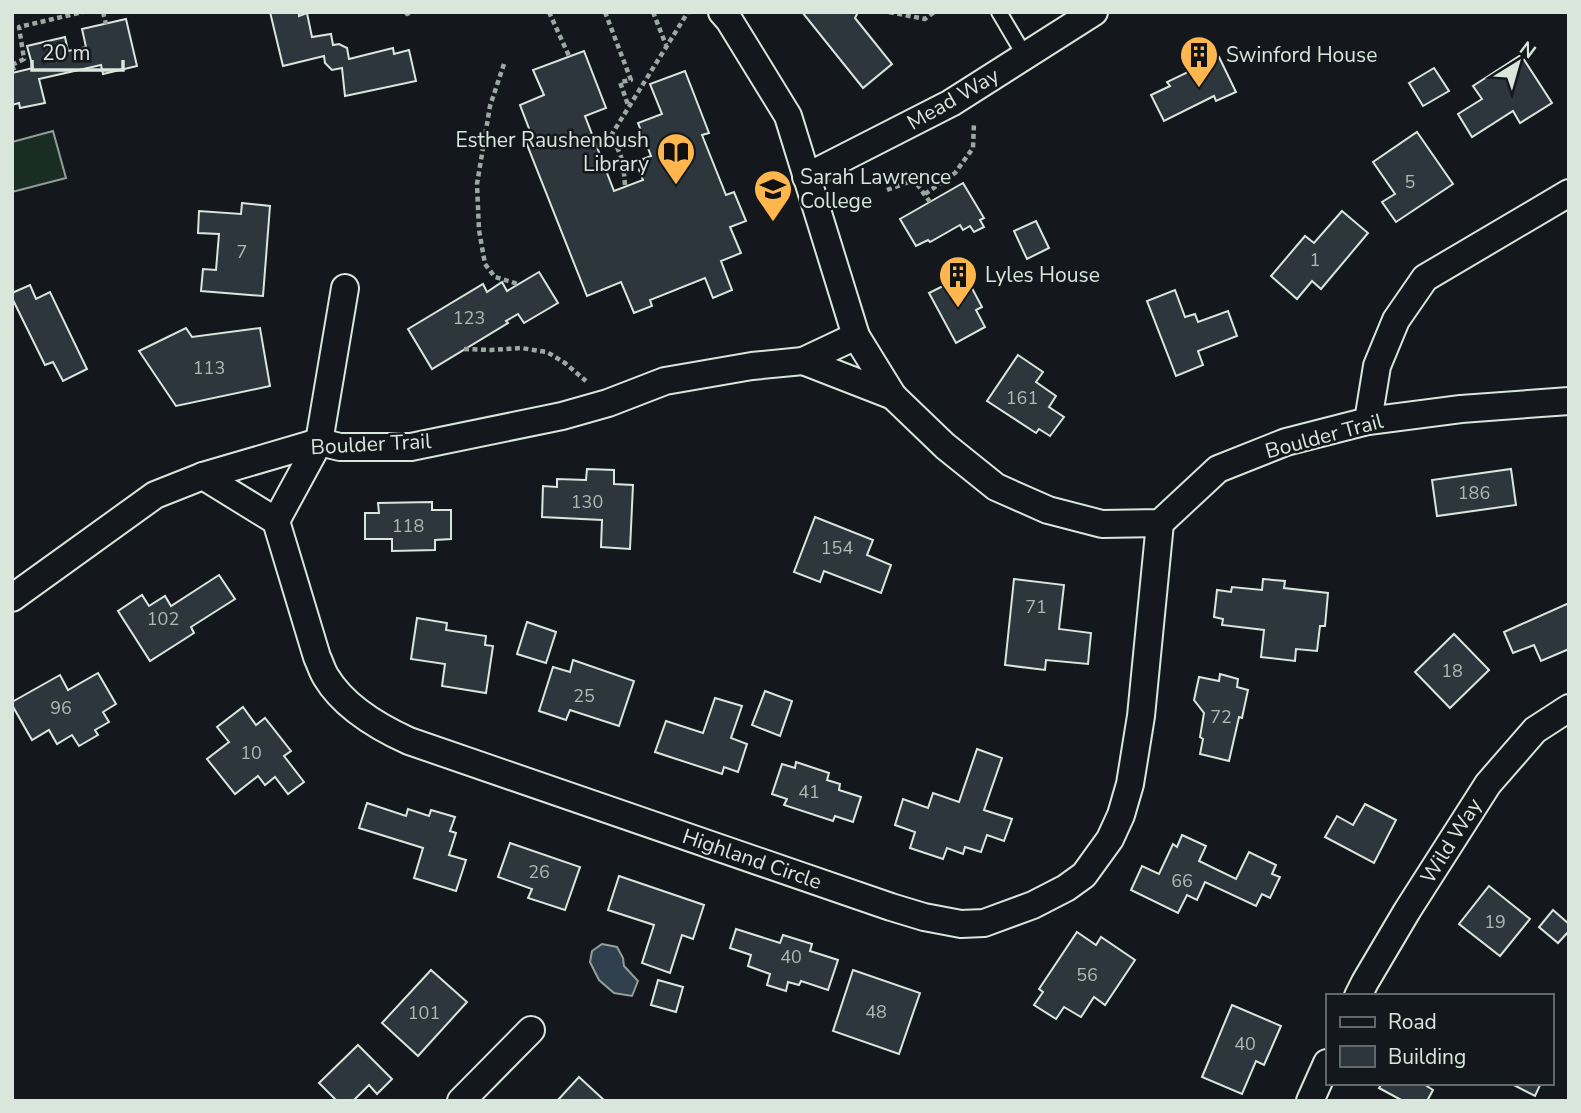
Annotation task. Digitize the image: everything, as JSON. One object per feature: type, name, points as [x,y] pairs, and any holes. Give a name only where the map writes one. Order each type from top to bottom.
[{"type":"street","points":[[722,12],[788,116],[856,336]]},
{"type":"street","name":"Mead Way","points":[[806,177],[951,103],[1094,12]]},
{"type":"street","points":[[1368,421],[1377,366],[1396,320],[1424,278],[1569,193]]},
{"type":"street","points":[[203,476],[276,521],[319,442],[345,288]]},
{"type":"street","name":"Boulder Trail","points":[[12,597],[155,495],[203,476],[319,442],[340,447],[411,447],[562,416],[665,381],[752,366],[803,361],[856,336],[893,396],[945,446],[996,487],[1048,510],[1102,524],[1160,523],[1218,469],[1286,442],[1368,421],[1569,401]]},
{"type":"street","name":"Boulder Trail","points":[[803,361],[893,396]]},
{"type":"street","name":"Highland Circle","points":[[276,521],[317,657],[326,678],[370,721],[422,745],[832,887],[924,917],[961,924],[985,923],[1033,905],[1066,888],[1084,875],[1116,827],[1130,784],[1141,716],[1160,523]]},
{"type":"street","name":"Wild Way","points":[[1359,994],[1407,911],[1488,784],[1535,730],[1569,708]]},
{"type":"street","points":[[461,1101],[531,1030]]},
{"type":"street","points":[[1310,1101],[1326,1065]]},
{"type":"lane","points":[[999,12],[1025,56]]},
{"type":"path","points":[[15,72],[12,65],[24,59],[19,27],[83,12]]},
{"type":"path","points":[[103,12],[106,24]]},
{"type":"path","points":[[406,12],[412,12]]},
{"type":"path","points":[[549,12],[569,57]]},
{"type":"path","points":[[605,12],[631,79],[620,82],[629,106]]},
{"type":"path","points":[[653,12],[666,46]]},
{"type":"path","points":[[625,185],[622,162],[612,134],[688,12]]},
{"type":"path","points":[[889,12],[925,19],[934,12]]},
{"type":"path","points":[[504,64],[490,106],[477,184],[479,230],[485,264],[495,277],[518,284]]},
{"type":"path","points":[[925,194],[956,173],[973,148],[974,118]]},
{"type":"path","points":[[887,190],[914,180],[930,202]]},
{"type":"path","points":[[464,349],[491,351],[521,348],[547,352],[596,388],[608,402]]},
{"type":"green space","points":[[53,131],[66,178],[12,192],[12,142]]},
{"type":"water","points":[[602,944],[617,947],[624,966],[638,981],[632,996],[614,993],[599,980],[590,962],[592,951]]},
{"type":"building","points":[[270,12],[299,12],[299,16],[307,13],[312,37],[331,34],[333,45],[339,44],[347,48],[349,59],[393,48],[394,54],[409,50],[416,81],[345,96],[342,68],[332,70],[325,63],[324,56],[283,66]]},
{"type":"building","points":[[802,12],[858,12],[855,18],[892,64],[863,88]]},
{"type":"building","points":[[126,19],[137,66],[103,74],[101,65],[39,79],[45,103],[20,108],[19,103],[12,105],[12,73],[33,68],[27,46],[65,37],[68,51],[86,47],[82,29]]},
{"type":"building","name":"Esther Raushenbush Library","points":[[584,51],[606,108],[585,116],[614,191],[643,180],[639,170],[643,159],[651,156],[638,123],[662,114],[650,84],[685,71],[709,133],[702,135],[726,195],[734,192],[746,221],[730,227],[741,253],[721,261],[732,290],[713,298],[705,278],[650,300],[652,306],[634,313],[621,282],[587,296],[526,142],[533,139],[520,105],[544,95],[533,70]]},
{"type":"building","points":[[1521,55],[1552,103],[1520,123],[1513,111],[1472,137],[1458,114],[1482,99],[1473,86]]},
{"type":"building","name":"Swinford House","points":[[1219,57],[1236,92],[1216,101],[1214,96],[1164,121],[1151,95],[1170,86],[1167,82]]},
{"type":"building","points":[[1434,68],[1449,91],[1423,106],[1409,83]]},
{"type":"building","points":[[1417,132],[1453,184],[1396,222],[1382,202],[1395,194],[1373,162]]},
{"type":"building","points":[[963,183],[984,218],[980,220],[984,227],[974,232],[970,226],[963,230],[960,225],[930,242],[928,240],[916,246],[900,219]]},
{"type":"building","points":[[242,203],[270,206],[263,296],[201,291],[203,269],[216,270],[219,234],[198,233],[199,211],[241,214]]},
{"type":"building","points":[[1342,211],[1368,233],[1321,289],[1312,281],[1297,299],[1271,276],[1305,236],[1314,243]]},
{"type":"building","points":[[1036,221],[1049,248],[1027,259],[1014,231]]},
{"type":"building","points":[[539,272],[558,303],[524,323],[518,314],[506,321],[508,323],[432,369],[408,329],[483,284],[487,292],[502,282],[507,291]]},
{"type":"building","name":"Lyles House","points":[[965,275],[982,307],[976,310],[985,327],[956,343],[929,293]]},
{"type":"building","points":[[30,285],[36,299],[50,292],[87,369],[63,381],[53,362],[45,365],[12,298],[12,293]]},
{"type":"building","points":[[1175,290],[1185,317],[1195,314],[1198,322],[1228,311],[1237,336],[1198,351],[1203,365],[1176,376],[1147,301]]},
{"type":"building","points":[[186,328],[192,337],[260,328],[270,386],[176,406],[139,351]]},
{"type":"building","points":[[1018,355],[1043,372],[1036,382],[1056,396],[1049,407],[1064,417],[1050,436],[1039,429],[1036,433],[987,401]]},
{"type":"building","points":[[587,469],[614,470],[614,484],[633,485],[630,549],[601,547],[602,520],[542,517],[543,486],[557,487],[557,479],[586,480]]},
{"type":"building","points":[[1511,469],[1516,505],[1437,516],[1432,480]]},
{"type":"building","points":[[432,502],[432,510],[451,510],[451,539],[435,540],[435,550],[392,551],[392,539],[365,539],[365,513],[379,513],[378,503]]},
{"type":"building","points":[[815,517],[873,540],[867,555],[891,565],[881,593],[824,571],[820,582],[794,572]]},
{"type":"building","points":[[219,575],[235,599],[191,627],[194,633],[150,661],[118,611],[142,595],[149,606],[165,596],[171,606]]},
{"type":"building","points":[[1014,579],[1064,585],[1059,629],[1091,633],[1088,664],[1046,660],[1045,670],[1005,665]]},
{"type":"building","points":[[1263,579],[1285,581],[1284,588],[1328,593],[1325,626],[1320,626],[1317,651],[1296,649],[1295,661],[1261,657],[1264,630],[1222,625],[1223,619],[1214,617],[1217,590],[1231,592],[1232,587],[1262,590]]},
{"type":"building","points":[[1569,603],[1569,649],[1541,661],[1534,645],[1513,653],[1504,632]]},
{"type":"building","points":[[417,618],[447,623],[446,630],[486,636],[485,645],[493,646],[486,693],[442,686],[445,664],[411,659]]},
{"type":"building","points":[[527,622],[556,632],[546,663],[517,654]]},
{"type":"building","points":[[1454,634],[1489,670],[1450,708],[1415,672]]},
{"type":"building","points":[[573,660],[634,681],[619,726],[570,710],[566,720],[539,711],[553,667],[570,672]]},
{"type":"building","points":[[98,673],[116,704],[103,712],[109,722],[95,730],[98,735],[79,746],[72,735],[57,744],[49,730],[32,740],[12,702],[60,675],[68,690]]},
{"type":"building","points":[[1220,674],[1238,679],[1237,687],[1248,690],[1229,761],[1200,754],[1204,713],[1194,700],[1199,677],[1219,681]]},
{"type":"building","points":[[765,691],[792,701],[780,736],[752,725]]},
{"type":"building","points":[[715,698],[742,706],[731,738],[747,744],[738,772],[724,767],[722,774],[655,752],[666,721],[703,733]]},
{"type":"building","points":[[243,707],[256,725],[265,718],[291,751],[284,756],[304,782],[288,794],[275,777],[265,785],[258,776],[235,794],[207,759],[229,742],[217,727]]},
{"type":"building","points":[[977,749],[1002,758],[984,810],[1012,819],[1004,841],[987,835],[981,852],[965,847],[963,854],[947,848],[943,859],[910,848],[915,832],[895,825],[903,799],[928,808],[933,793],[959,802]]},
{"type":"building","points":[[796,762],[829,773],[827,780],[840,784],[839,790],[861,797],[853,822],[835,816],[833,821],[784,805],[787,799],[772,794],[782,764],[795,768]]},
{"type":"building","points":[[367,803],[406,816],[408,809],[429,816],[431,810],[455,817],[450,831],[456,833],[449,855],[466,860],[456,891],[414,878],[423,848],[359,828]]},
{"type":"building","points":[[1365,804],[1396,820],[1374,863],[1325,837],[1337,816],[1353,825]]},
{"type":"building","points":[[1182,835],[1206,846],[1199,861],[1236,879],[1249,852],[1276,865],[1272,874],[1280,877],[1270,898],[1262,894],[1256,906],[1205,882],[1197,900],[1187,895],[1178,913],[1131,890],[1142,866],[1159,874],[1173,844],[1177,847]]},
{"type":"building","points":[[510,843],[580,867],[565,910],[528,898],[532,889],[498,877]]},
{"type":"building","points":[[619,876],[704,905],[693,939],[682,935],[670,973],[642,963],[654,925],[608,910]]},
{"type":"building","points":[[1489,886],[1530,919],[1500,956],[1459,924]]},
{"type":"building","points":[[1553,910],[1569,924],[1569,931],[1558,943],[1539,927]]},
{"type":"building","points":[[736,929],[780,943],[783,935],[812,944],[810,951],[838,960],[828,990],[801,981],[799,985],[788,982],[786,991],[767,985],[770,974],[748,966],[751,955],[730,948]]},
{"type":"building","points":[[1077,932],[1096,945],[1101,937],[1135,960],[1105,1005],[1094,997],[1081,1017],[1064,1007],[1056,1019],[1034,1005],[1043,992],[1039,989]]},
{"type":"building","points":[[431,970],[467,1002],[418,1056],[382,1023]]},
{"type":"building","points":[[853,970],[920,993],[899,1054],[833,1031]]},
{"type":"building","points":[[658,980],[683,987],[676,1012],[651,1005]]},
{"type":"building","points":[[1232,1005],[1281,1026],[1264,1065],[1256,1061],[1242,1094],[1202,1077]]},
{"type":"building","points":[[358,1045],[392,1079],[377,1094],[369,1085],[353,1101],[337,1101],[319,1083]]},
{"type":"building","points":[[579,1077],[605,1101],[557,1101]]},
{"type":"building","points":[[1381,1085],[1425,1085],[1433,1090],[1427,1101],[1403,1101],[1379,1088]]},
{"type":"building","points":[[1514,1085],[1540,1085],[1535,1096]]},
{"type":"place","name":"Swinford House","points":[[1199,89]]},
{"type":"place","name":"Esther Raushenbush Library","points":[[676,186]]},
{"type":"place","name":"Sarah Lawrence College","points":[[773,223]]},
{"type":"place","name":"Lyles House","points":[[958,309]]}]
